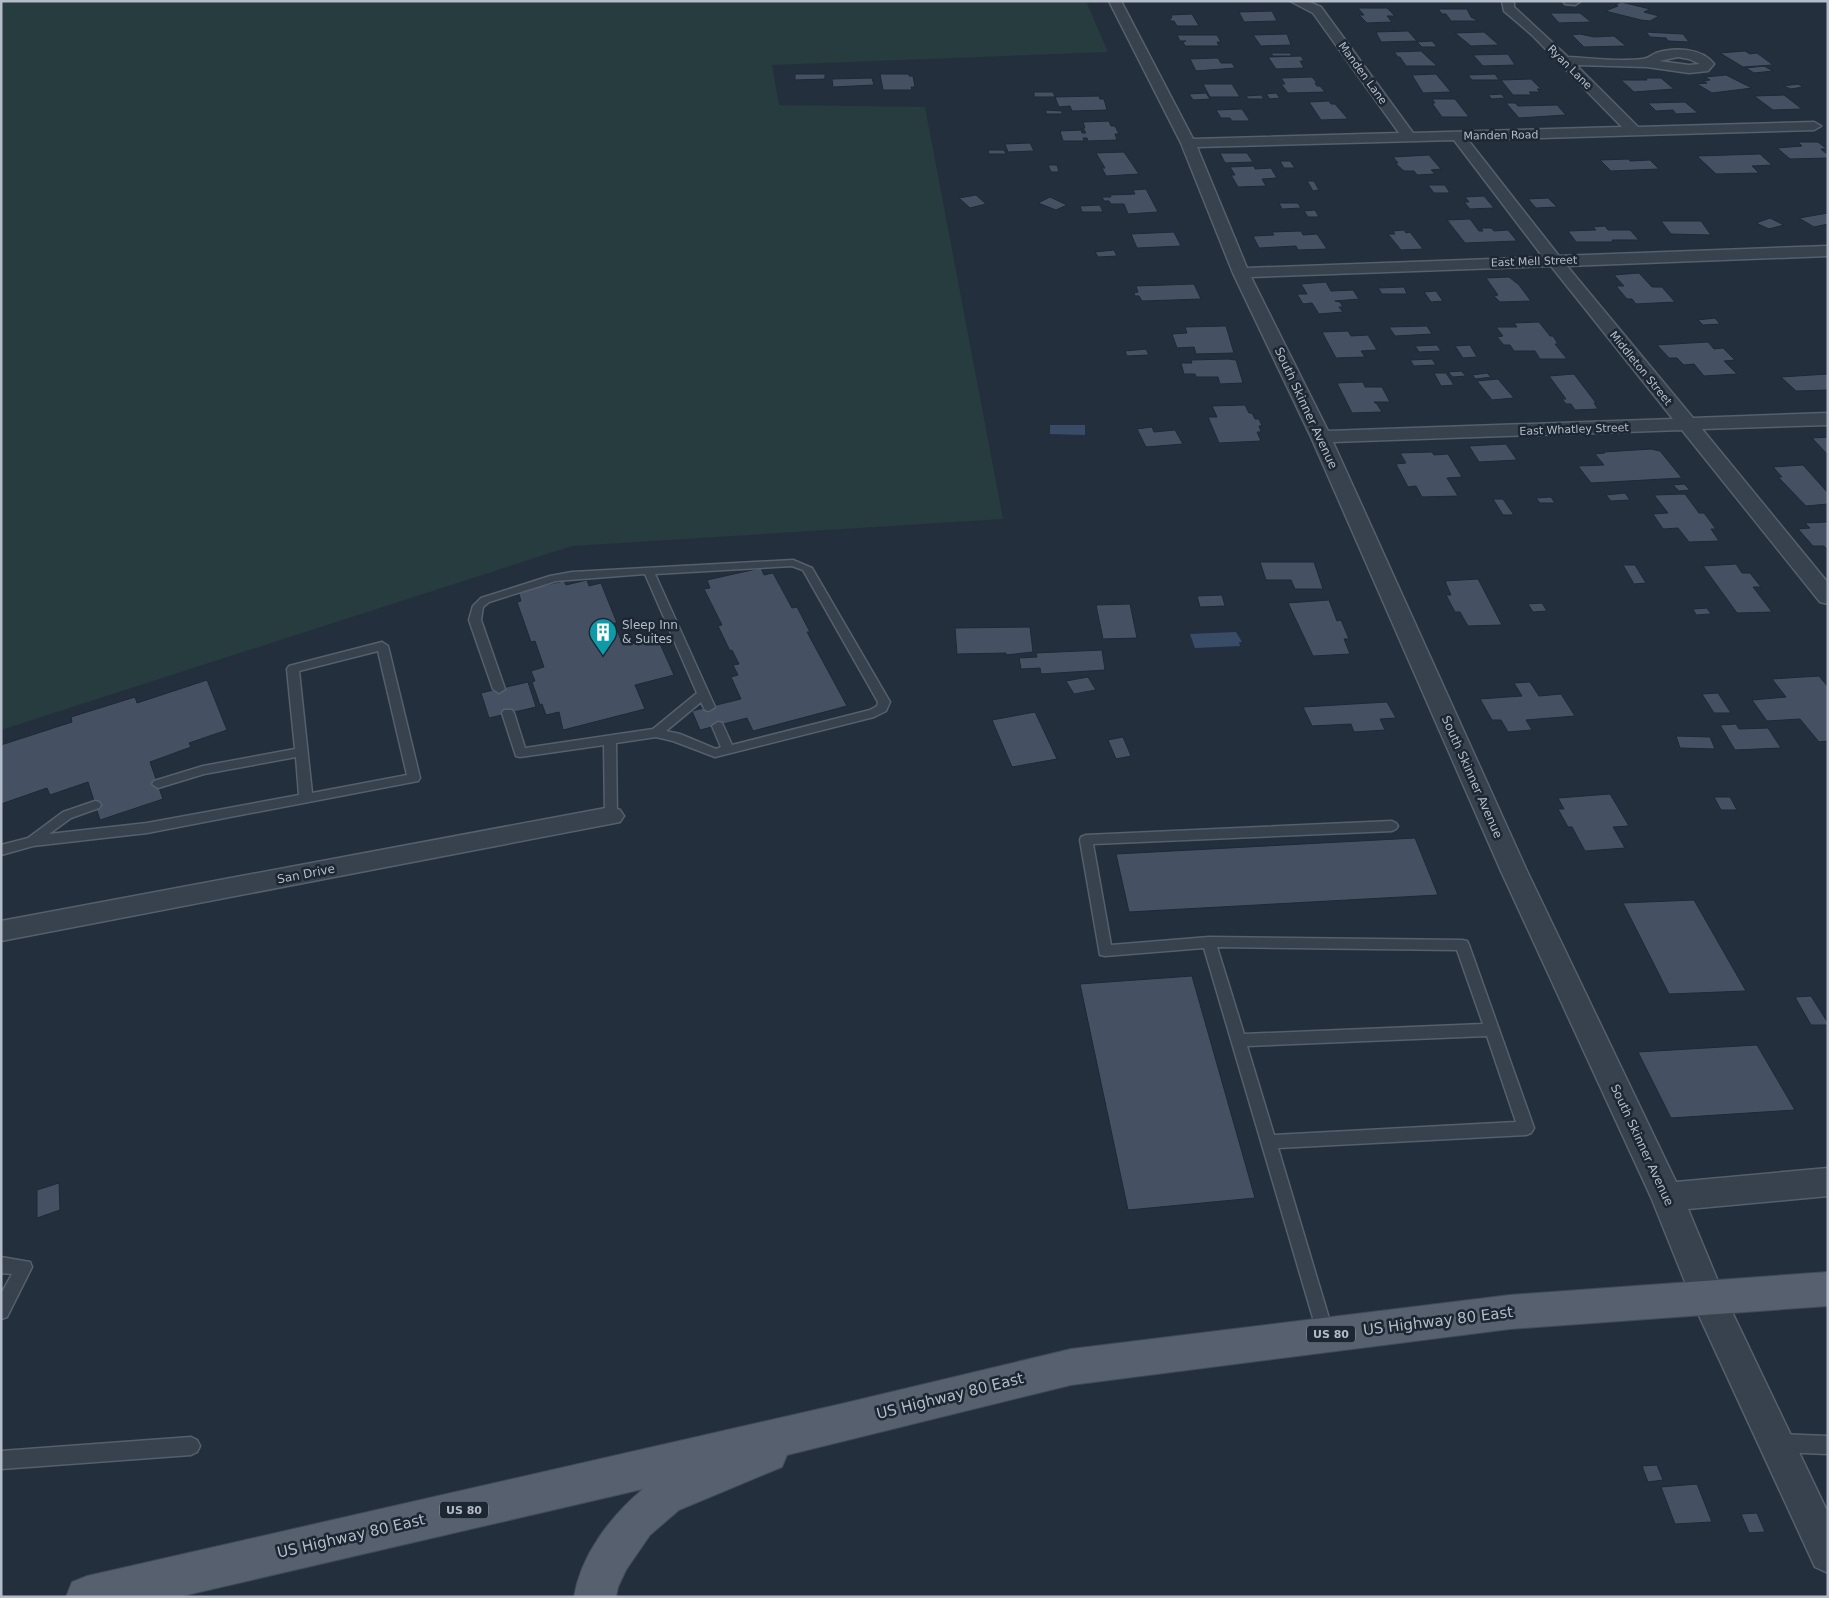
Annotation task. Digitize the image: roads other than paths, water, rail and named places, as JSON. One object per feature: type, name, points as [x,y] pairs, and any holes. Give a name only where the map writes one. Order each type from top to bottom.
[{"type":"main road","name":"US Highway 80 East","points":[[87,1597],[841,1423],[1071,1367],[1510,1312],[1828,1289]]},
{"type":"main road","points":[[595,1597],[597,1584],[611,1555],[636,1521],[665,1496],[841,1423]]},
{"type":"street","name":"South Skinner Avenue","points":[[1115,1],[1188,144],[1241,273],[1321,437],[1514,871],[1667,1197],[1708,1298],[1828,1554]]},
{"type":"street","name":"Manden Lane","points":[[1296,1],[1322,6],[1409,137]]},
{"type":"street","name":"Ryan Lane","points":[[1508,1],[1508,8],[1536,32],[1635,132]]},
{"type":"street","points":[[1569,1],[1576,1]]},
{"type":"street","points":[[1564,61],[1647,63]]},
{"type":"street","name":"Manden Road","points":[[1188,144],[1814,126]]},
{"type":"street","name":"Middleton Street","points":[[1458,136],[1686,425],[1828,597]]},
{"type":"street","name":"East Mell Street","points":[[1241,273],[1828,251]]},
{"type":"street","name":"East Whatley Street","points":[[1321,437],[1828,419]]},
{"type":"street","name":"San Drive","points":[[1,931],[612,816]]},
{"type":"street","points":[[1667,1197],[1828,1182]]},
{"type":"lane","points":[[499,689],[475,620],[478,606],[485,600],[554,578],[572,575],[793,563],[807,568],[884,702],[882,708],[874,713],[715,753],[676,737],[656,734],[520,753],[508,713]]},
{"type":"lane","points":[[648,570],[709,706]]},
{"type":"lane","points":[[2,852],[33,840],[147,828],[414,778],[382,646],[293,669],[306,798]]},
{"type":"lane","points":[[656,734],[703,694]]},
{"type":"lane","points":[[718,726],[728,749]]},
{"type":"lane","points":[[610,740],[612,816]]},
{"type":"lane","points":[[158,784],[203,770],[301,752]]},
{"type":"lane","points":[[33,840],[67,815],[95,805]]},
{"type":"lane","points":[[1268,1142],[1526,1128],[1462,945],[1208,942],[1105,951],[1086,840],[1392,826]]},
{"type":"lane","points":[[1208,942],[1326,1335]]},
{"type":"lane","points":[[1238,1040],[1492,1030]]},
{"type":"lane","points":[[1,1265],[24,1267],[1,1311]]},
{"type":"lane","points":[[1776,1443],[1828,1445]]},
{"type":"lane","points":[[1,1460],[191,1446]]},
{"type":"water","points":[[1050,425],[1085,425],[1085,435],[1050,434]]},
{"type":"water","points":[[1236,632],[1242,642],[1239,642],[1240,646],[1195,648],[1190,634]]},
{"type":"place","name":"Sleep Inn & Suites","points":[[603,656]]}]
